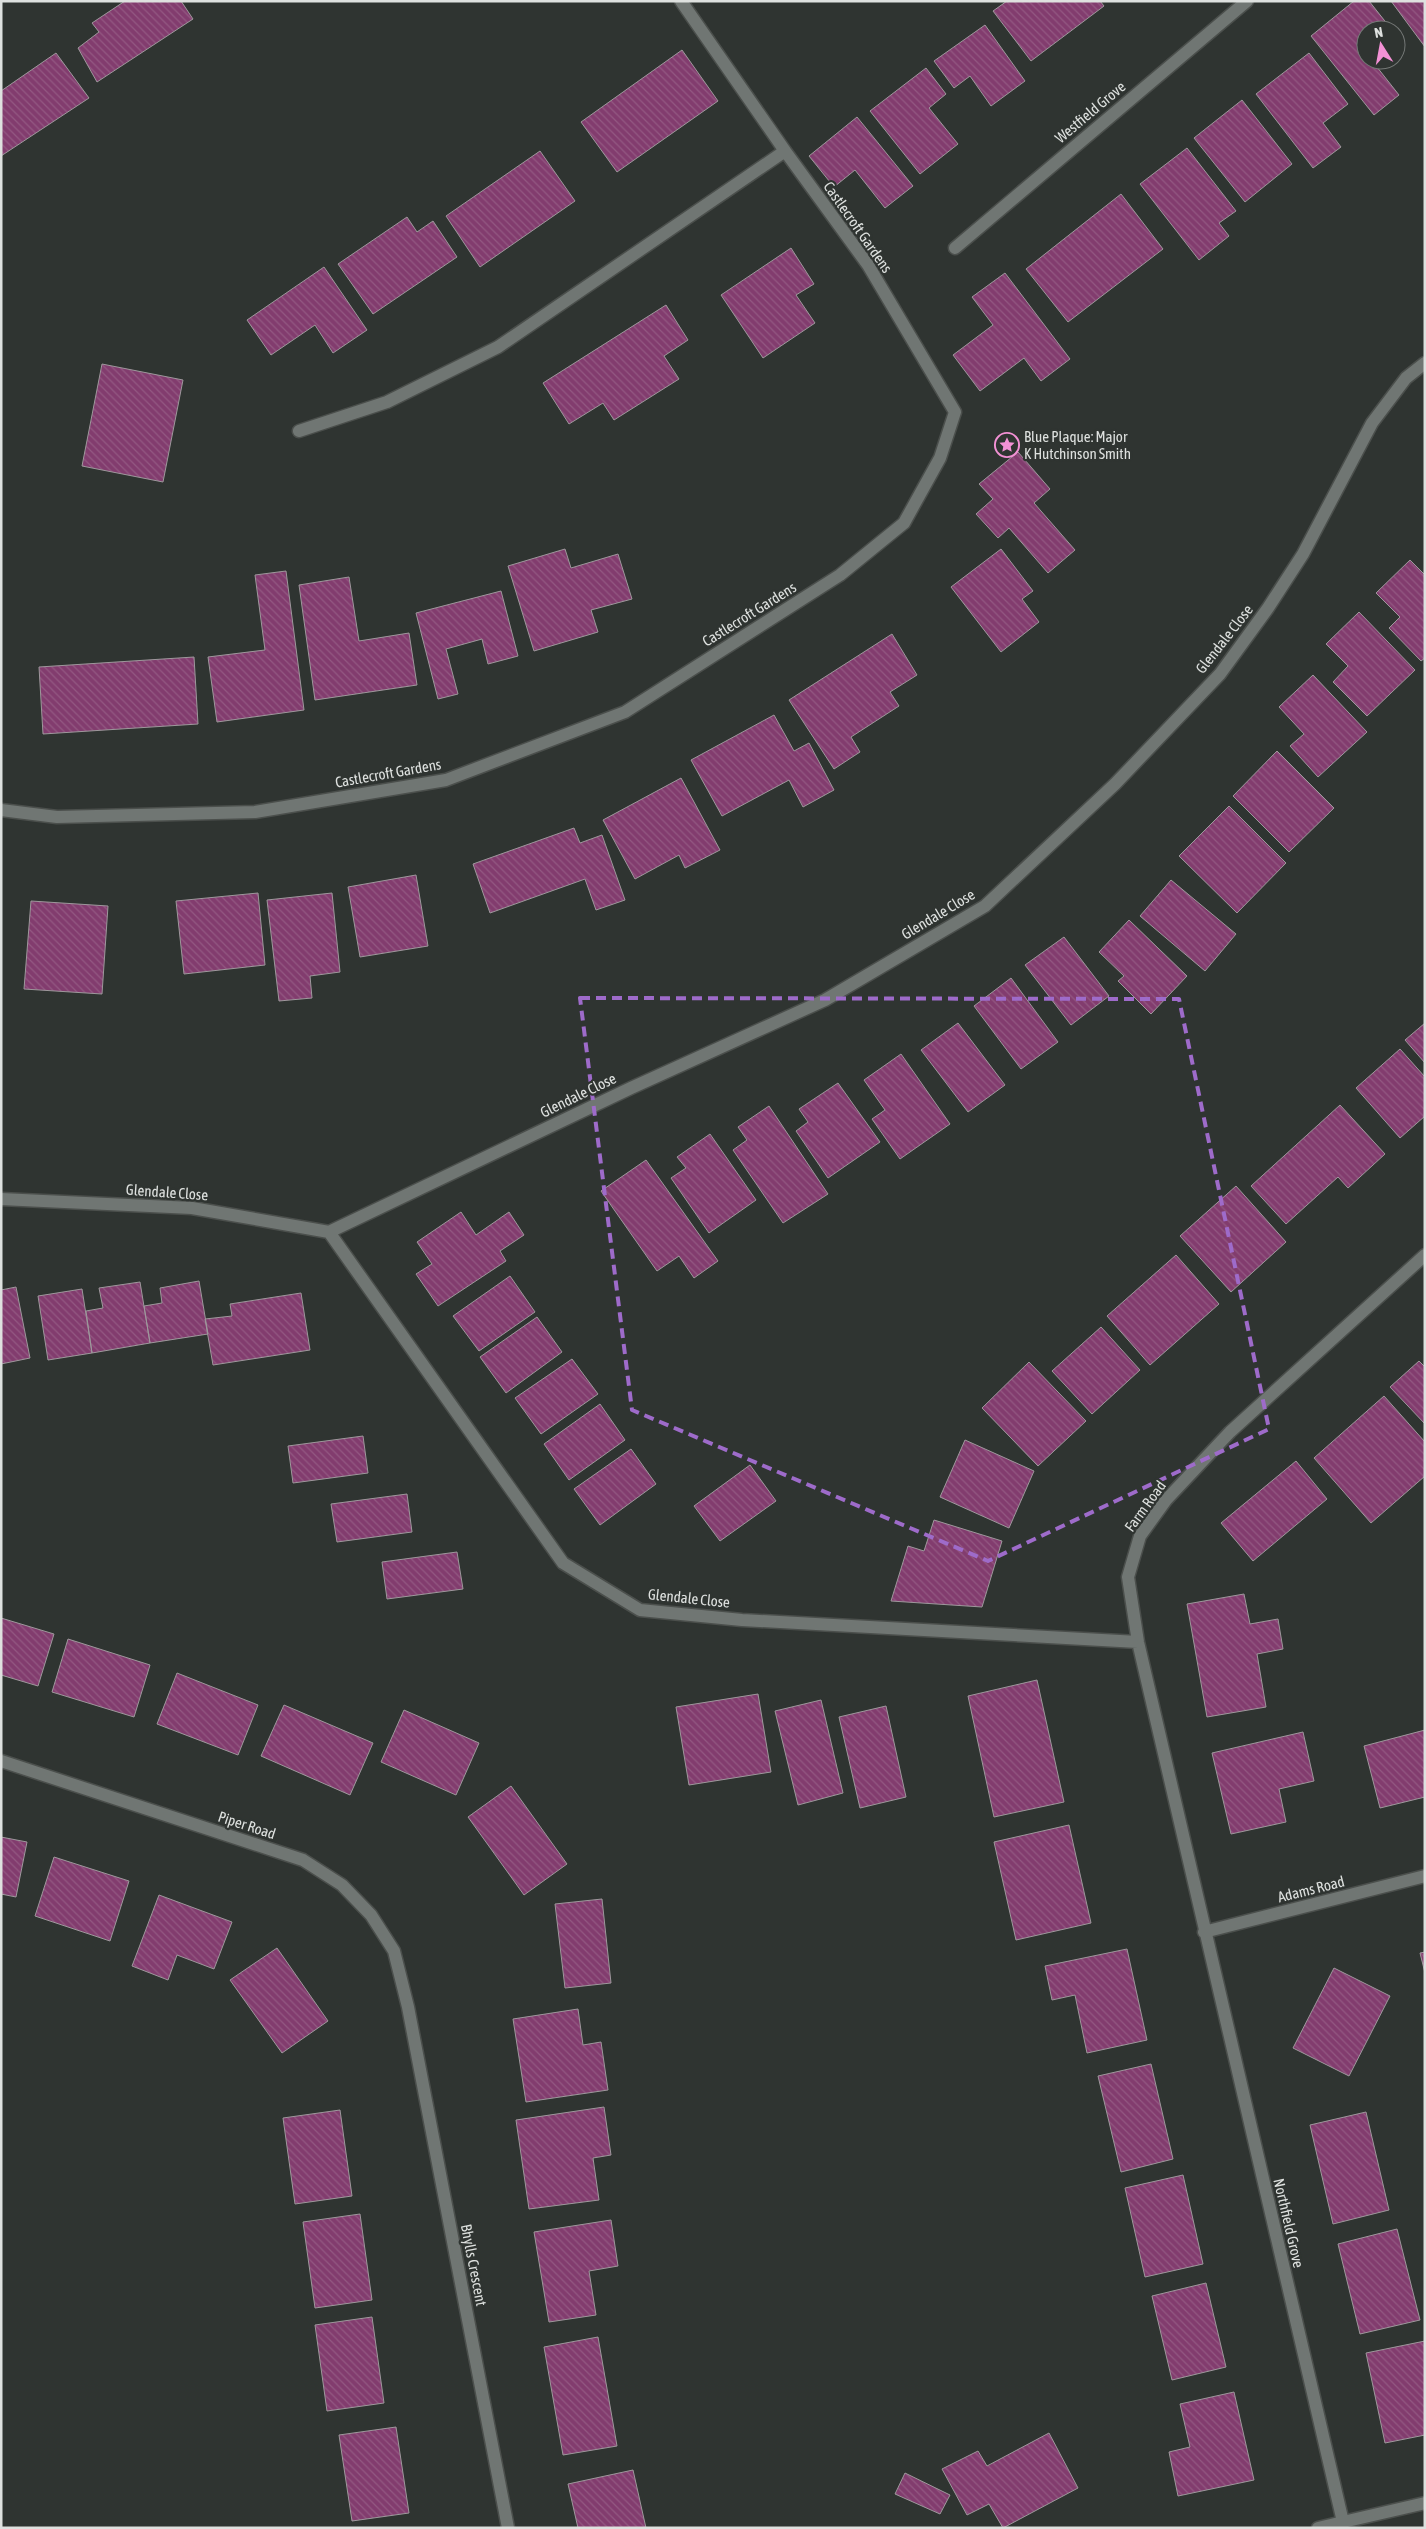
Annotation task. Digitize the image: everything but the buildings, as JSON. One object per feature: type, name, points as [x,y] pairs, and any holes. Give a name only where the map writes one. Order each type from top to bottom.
[{"type":"street","name":"Castlecroft Gardens","points":[[1,810],[57,817],[255,812],[446,780],[625,712],[840,575],[904,523],[940,458],[955,412],[868,265],[785,151],[681,1]]},
{"type":"street","name":"Westfield Grove","points":[[955,248],[1247,1]]},
{"type":"street","points":[[299,431],[387,402],[498,347],[785,151]]},
{"type":"street","name":"Glendale Close","points":[[1,1199],[192,1208],[329,1232],[630,1088],[825,1000],[986,906],[1115,784],[1220,674],[1268,608],[1303,554],[1372,423],[1406,378],[1425,363]]},
{"type":"street","name":"Glendale Close","points":[[329,1232],[563,1563],[640,1610],[742,1620],[1138,1642]]},
{"type":"street","name":"Farm Road","points":[[1204,1932],[1138,1642],[1128,1577],[1140,1536],[1166,1500],[1230,1432],[1425,1255]]},
{"type":"street","name":"Piper Road","points":[[1,1761],[304,1860],[342,1885],[371,1915],[394,1951],[408,2008]]},
{"type":"street","name":"Adams Road","points":[[1204,1932],[1425,1876]]},
{"type":"street","name":"Northfield Grove","points":[[1204,1932],[1342,2522]]},
{"type":"street","name":"Bhylls Crescent","points":[[408,2008],[508,2528]]},
{"type":"street","points":[[1318,2528],[1425,2503]]},
{"type":"highlighted area","points":[[580,998],[1179,999],[1269,1429],[988,1561],[632,1410]]},
{"type":"place","name":"Blue Plaque: Major K Hutchinson Smith","points":[[1007,445]]}]
